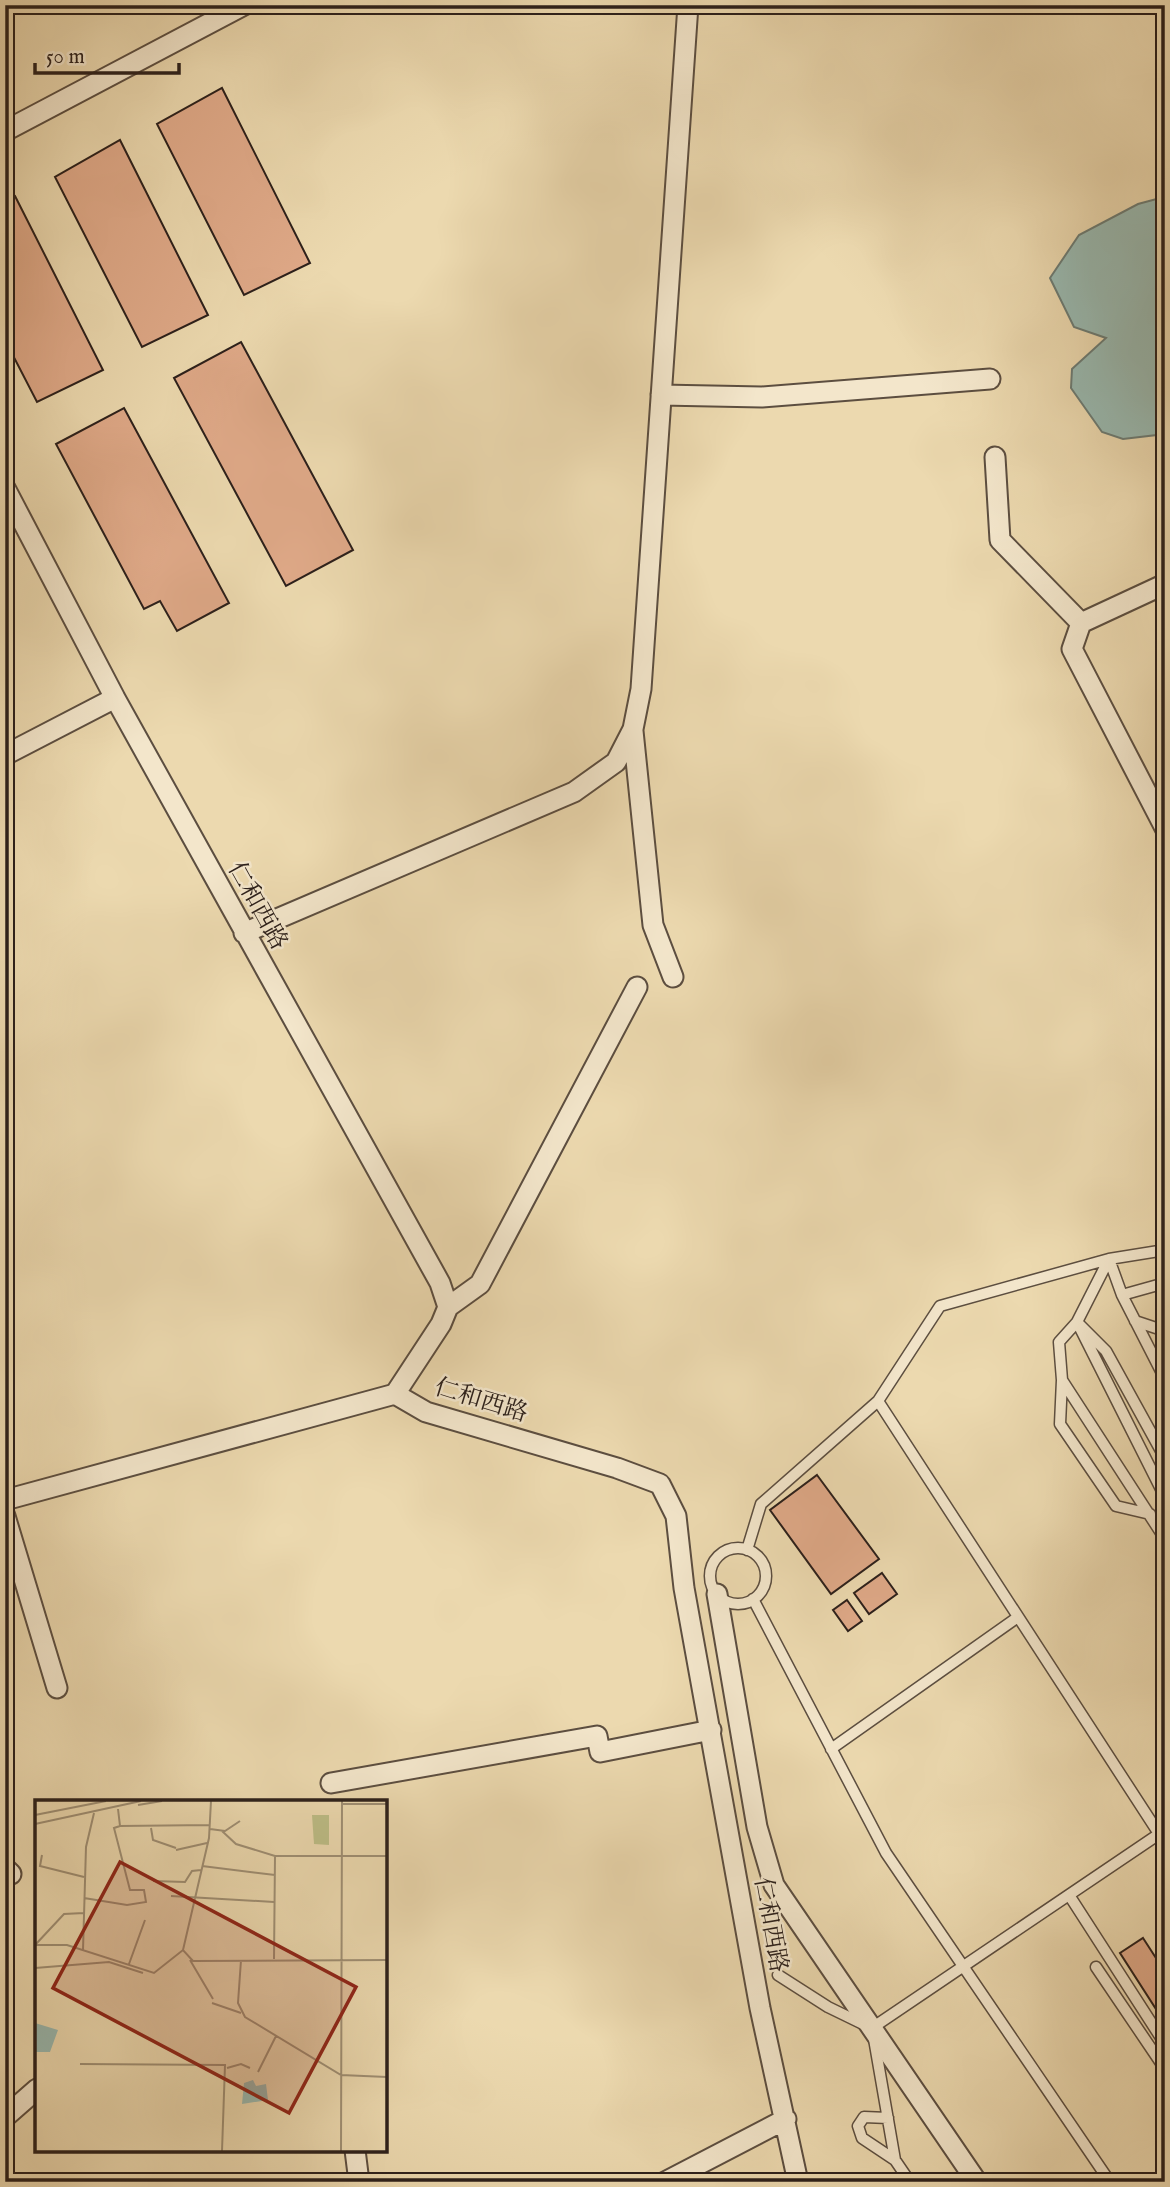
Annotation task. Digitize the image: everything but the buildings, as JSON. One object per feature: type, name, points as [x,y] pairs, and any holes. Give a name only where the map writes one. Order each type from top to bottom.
[{"type":"street","points":[[5,131],[244,5]]},
{"type":"street","points":[[244,933],[574,792],[616,762],[633,729],[641,689],[688,5]]},
{"type":"street","points":[[661,395],[762,397],[989,379]]},
{"type":"street","points":[[995,457],[1000,540],[1081,623]]},
{"type":"street","name":"仁和西路","points":[[5,488],[115,698],[440,1283],[448,1307],[441,1324],[396,1394],[426,1412],[617,1468],[660,1484],[676,1516],[684,1588],[760,2008],[786,2119],[797,2182]]},
{"type":"street","points":[[1165,584],[1081,623],[1072,649],[1165,828]]},
{"type":"street","points":[[5,755],[115,698]]},
{"type":"street","points":[[633,729],[653,925],[673,977]]},
{"type":"street","points":[[448,1307],[480,1284],[637,987]]},
{"type":"street","points":[[5,1500],[396,1394]]},
{"type":"street","points":[[5,1516],[57,1688]]},
{"type":"street","points":[[717,1594],[757,1826],[775,1885],[977,2182]]},
{"type":"street","points":[[331,1783],[597,1736],[600,1752],[710,1730]]},
{"type":"street","points":[[5,2117],[35,2091]]},
{"type":"street","points":[[665,2182],[786,2119]]},
{"type":"street","points":[[355,2152],[359,2182]]},
{"type":"lane","points":[[747,1550],[761,1504],[878,1401],[940,1306],[1109,1259],[1165,1250]]},
{"type":"lane","points":[[1109,1259],[1122,1296],[1165,1379]]},
{"type":"lane","points":[[1109,1259],[1077,1322],[1059,1342],[1062,1380],[1060,1424],[1116,1506],[1150,1514]]},
{"type":"lane","points":[[1122,1296],[1165,1283]]},
{"type":"lane","points":[[1135,1321],[1165,1331]]},
{"type":"lane","points":[[1077,1322],[1107,1351],[1165,1458]]},
{"type":"lane","points":[[1077,1322],[1165,1497]]},
{"type":"lane","points":[[1062,1380],[1165,1539]]},
{"type":"lane","points":[[872,2028],[1069,1895],[1163,1836],[878,1401]]},
{"type":"lane","points":[[729,1550],[747,1550],[761,1561],[766,1577],[760,1594],[738,1604],[723,1600],[717,1594],[710,1577],[715,1560],[729,1550]]},
{"type":"lane","points":[[753,1599],[886,1853],[1110,2182]]},
{"type":"lane","points":[[831,1749],[1018,1617]]},
{"type":"lane","points":[[1069,1895],[1165,2043]]},
{"type":"lane","points":[[1096,1967],[1165,2069]]},
{"type":"lane","points":[[778,1975],[828,2007],[872,2028]]},
{"type":"lane","points":[[872,2028],[895,2160]]},
{"type":"lane","points":[[888,2118],[864,2117],[858,2126],[862,2138],[895,2160],[911,2182]]},
{"type":"water","points":[[1160,198],[1165,201],[1165,434],[1123,439],[1102,432],[1071,388],[1072,369],[1106,338],[1074,327],[1050,278],[1079,235],[1138,204]]}]
